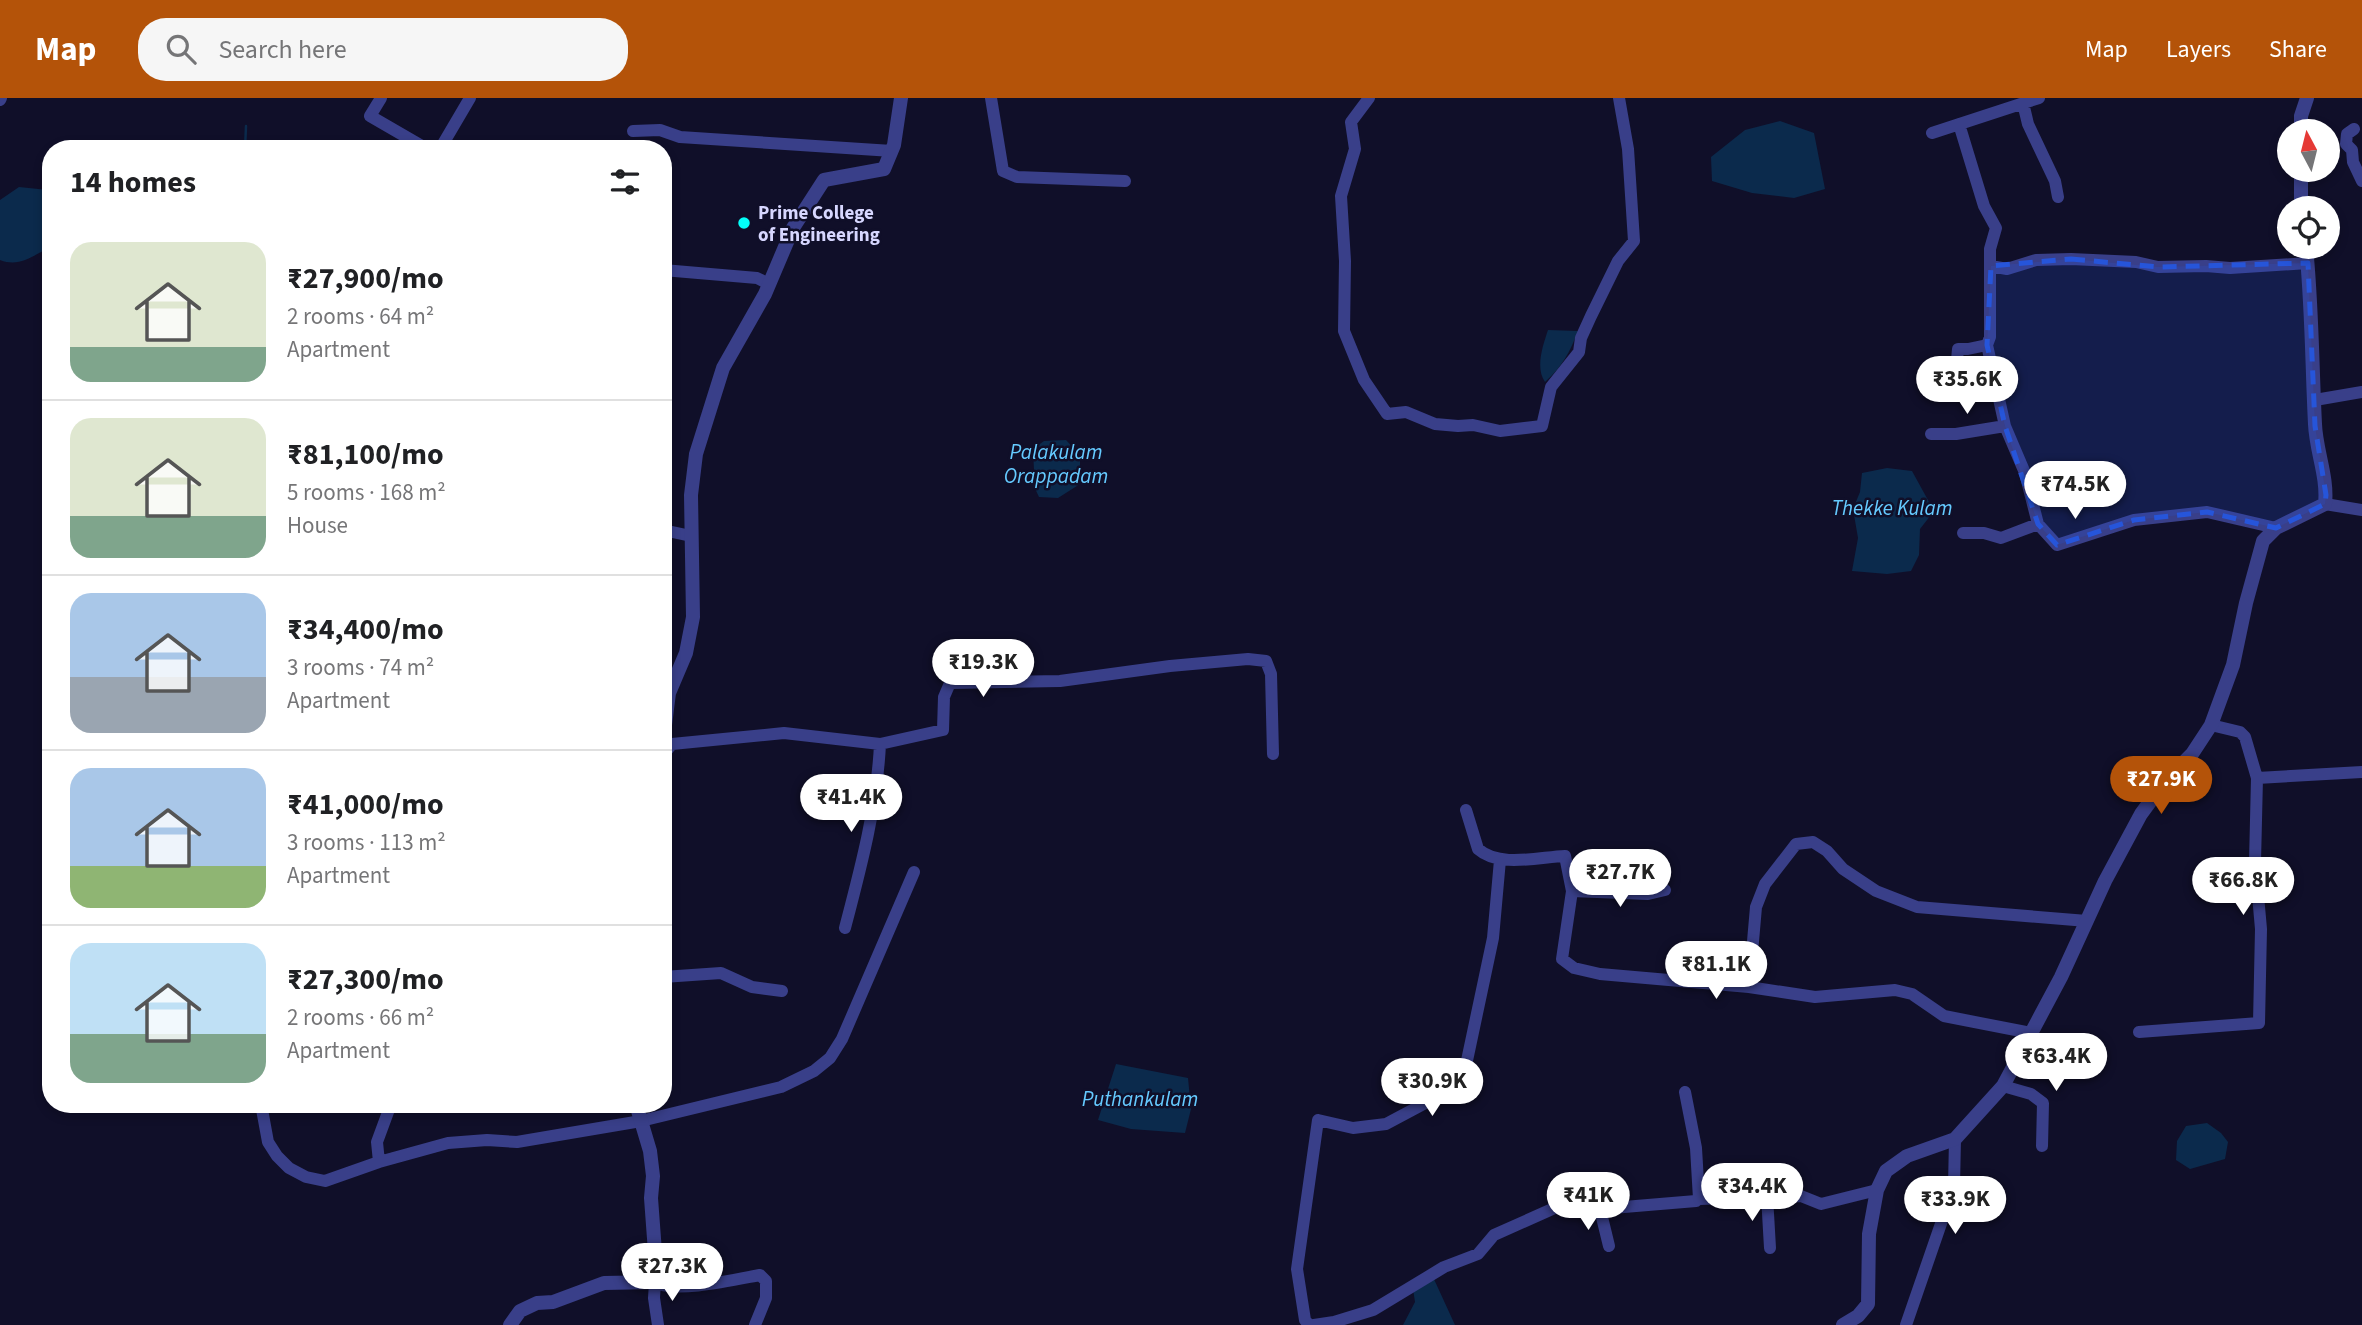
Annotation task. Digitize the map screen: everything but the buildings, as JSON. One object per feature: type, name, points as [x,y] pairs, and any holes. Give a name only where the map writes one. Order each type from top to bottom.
[{"type":"street","points":[[381,98],[370,116],[411,140]]},
{"type":"street","points":[[445,140],[470,98]]},
{"type":"street","points":[[672,686],[686,653],[693,617],[691,495],[696,454],[723,368],[769,284],[793,228],[824,180],[884,169],[892,150],[901,98]]},
{"type":"street","points":[[991,98],[1003,171],[1017,177],[1125,181]]},
{"type":"street","points":[[1369,98],[1351,122],[1355,149],[1342,196],[1344,331],[1364,380],[1387,414],[1406,412],[1435,424],[1473,425],[1500,431],[1542,426],[1551,387],[1579,352],[1580,338],[1602,292],[1618,261],[1634,241],[1628,149],[1619,98]]},
{"type":"street","points":[[1932,133],[2039,98]]},
{"type":"street","points":[[2301,119],[2307,98]]},
{"type":"street","points":[[2023,103],[2028,124],[2055,181],[2058,197]]},
{"type":"street","points":[[1959,124],[1983,206],[1996,229],[1990,250],[1990,337],[1987,345],[2005,426],[2025,473],[2038,524],[2057,545],[2134,520],[2207,512],[2276,528]]},
{"type":"street","points":[[2354,128],[2347,134],[2346,144],[2352,150],[2353,162],[2362,181]]},
{"type":"street","points":[[633,131],[660,130],[680,137],[892,150]]},
{"type":"street","points":[[1991,266],[2007,269],[2036,260],[2071,259],[2116,260],[2158,267],[2206,265],[2230,268],[2308,263]]},
{"type":"street","points":[[2308,259],[2315,426],[2325,504]]},
{"type":"street","points":[[672,271],[757,278],[769,284]]},
{"type":"street","points":[[1955,382],[1958,349],[1987,345]]},
{"type":"street","points":[[2315,400],[2362,392]]},
{"type":"street","points":[[1931,434],[1956,435],[2005,426]]},
{"type":"street","points":[[1843,1325],[1857,1316],[1868,1304],[1870,1234],[1877,1191],[1886,1171],[1908,1156],[1955,1139],[2003,1086],[2061,977],[2141,814],[2166,780],[2192,754],[2211,725],[2233,665],[2263,541],[2276,528],[2325,504],[2362,510]]},
{"type":"street","points":[[1963,533],[1984,533],[2001,538],[2038,524]]},
{"type":"street","points":[[672,532],[691,536]]},
{"type":"street","points":[[672,744],[783,733],[880,744],[943,730],[944,697],[950,683],[1060,681],[1170,666],[1248,659],[1266,661],[1271,674],[1273,754]]},
{"type":"street","points":[[2140,1032],[2259,1023],[2261,929],[2255,862],[2257,778],[2245,737],[2239,732],[2211,725]]},
{"type":"street","points":[[845,928],[866,850],[872,805],[878,786],[880,744]]},
{"type":"street","points":[[2257,778],[2362,772]]},
{"type":"street","points":[[1466,810],[1478,849],[1483,854],[1500,860],[1565,856],[1572,891],[1562,959],[1574,968],[1600,974],[1749,987],[1815,997],[1895,990],[1912,995],[1944,1016],[2031,1033]]},
{"type":"street","points":[[1749,987],[1756,907],[1765,884],[1796,845],[1813,842],[1827,851],[1843,869],[1876,891],[1917,906],[2087,921]]},
{"type":"street","points":[[1500,860],[1493,938],[1465,1070],[1431,1100],[1386,1124],[1353,1128],[1318,1120],[1297,1269],[1305,1320],[1311,1325],[1335,1322],[1373,1311],[1444,1267],[1478,1254],[1494,1235],[1559,1206],[1600,1209],[1696,1201]]},
{"type":"street","points":[[263,1113],[268,1142],[277,1156],[289,1168],[306,1177],[325,1181],[379,1161],[448,1143],[487,1140],[517,1142],[641,1121],[781,1087],[814,1071],[830,1058],[842,1039],[914,872]]},
{"type":"street","points":[[1572,891],[1648,894],[1665,890]]},
{"type":"street","points":[[672,976],[720,973],[751,987],[782,991]]},
{"type":"street","points":[[2003,1086],[2031,1094],[2043,1103],[2042,1146]]},
{"type":"street","points":[[1685,1092],[1696,1148],[1699,1199],[1801,1196],[1821,1204],[1877,1191]]},
{"type":"street","points":[[379,1161],[377,1142],[388,1113]]},
{"type":"street","points":[[639,1113],[650,1151],[653,1176],[657,1279],[654,1298],[658,1325]]},
{"type":"street","points":[[1906,1325],[1954,1186],[1955,1139]]},
{"type":"street","points":[[1767,1196],[1770,1248]]},
{"type":"street","points":[[1600,1209],[1609,1247]]},
{"type":"street","points":[[510,1325],[520,1311],[537,1303],[553,1302],[604,1283],[705,1285],[760,1275],[766,1281],[767,1292],[755,1325]]},
{"type":"highlighted area","points":[[2071,259],[2158,267],[2308,263],[2315,426],[2326,495],[2325,504],[2276,528],[2207,512],[2134,520],[2057,545],[2038,524],[2005,426],[1987,345],[1991,266]]},
{"type":"water","points":[[1780,121],[1814,133],[1825,189],[1794,198],[1752,193],[1712,181],[1711,157],[1745,130]]},
{"type":"water","points":[[19,187],[42,189],[42,252],[23,261],[12,263],[0,260],[0,200]]},
{"type":"water","points":[[1548,330],[1578,331],[1565,359],[1545,382],[1540,363]]},
{"type":"water","name":"Palakulam Orappadam","points":[[1066,440],[1080,455],[1080,484],[1058,498],[1039,497],[1031,480],[1034,470],[1033,449],[1044,441]]},
{"type":"water","name":"Thekke Kulam","points":[[1887,468],[1912,471],[1934,511],[1920,529],[1919,555],[1911,571],[1887,574],[1852,571],[1858,538],[1853,509],[1860,492],[1862,473]]},
{"type":"water","name":"Puthankulam","points":[[1116,1064],[1188,1078],[1191,1109],[1185,1133],[1131,1129],[1098,1120]]},
{"type":"water","points":[[2207,1123],[2228,1142],[2225,1159],[2190,1169],[2176,1160],[2177,1141],[2186,1126]]},
{"type":"water","points":[[1433,1277],[1455,1325],[1403,1325],[1415,1302],[1413,1289]]},
{"type":"waterway","points":[[245,140],[246,126]]},
{"type":"place","name":"Prime College of Engineering","points":[[744,223]]}]
